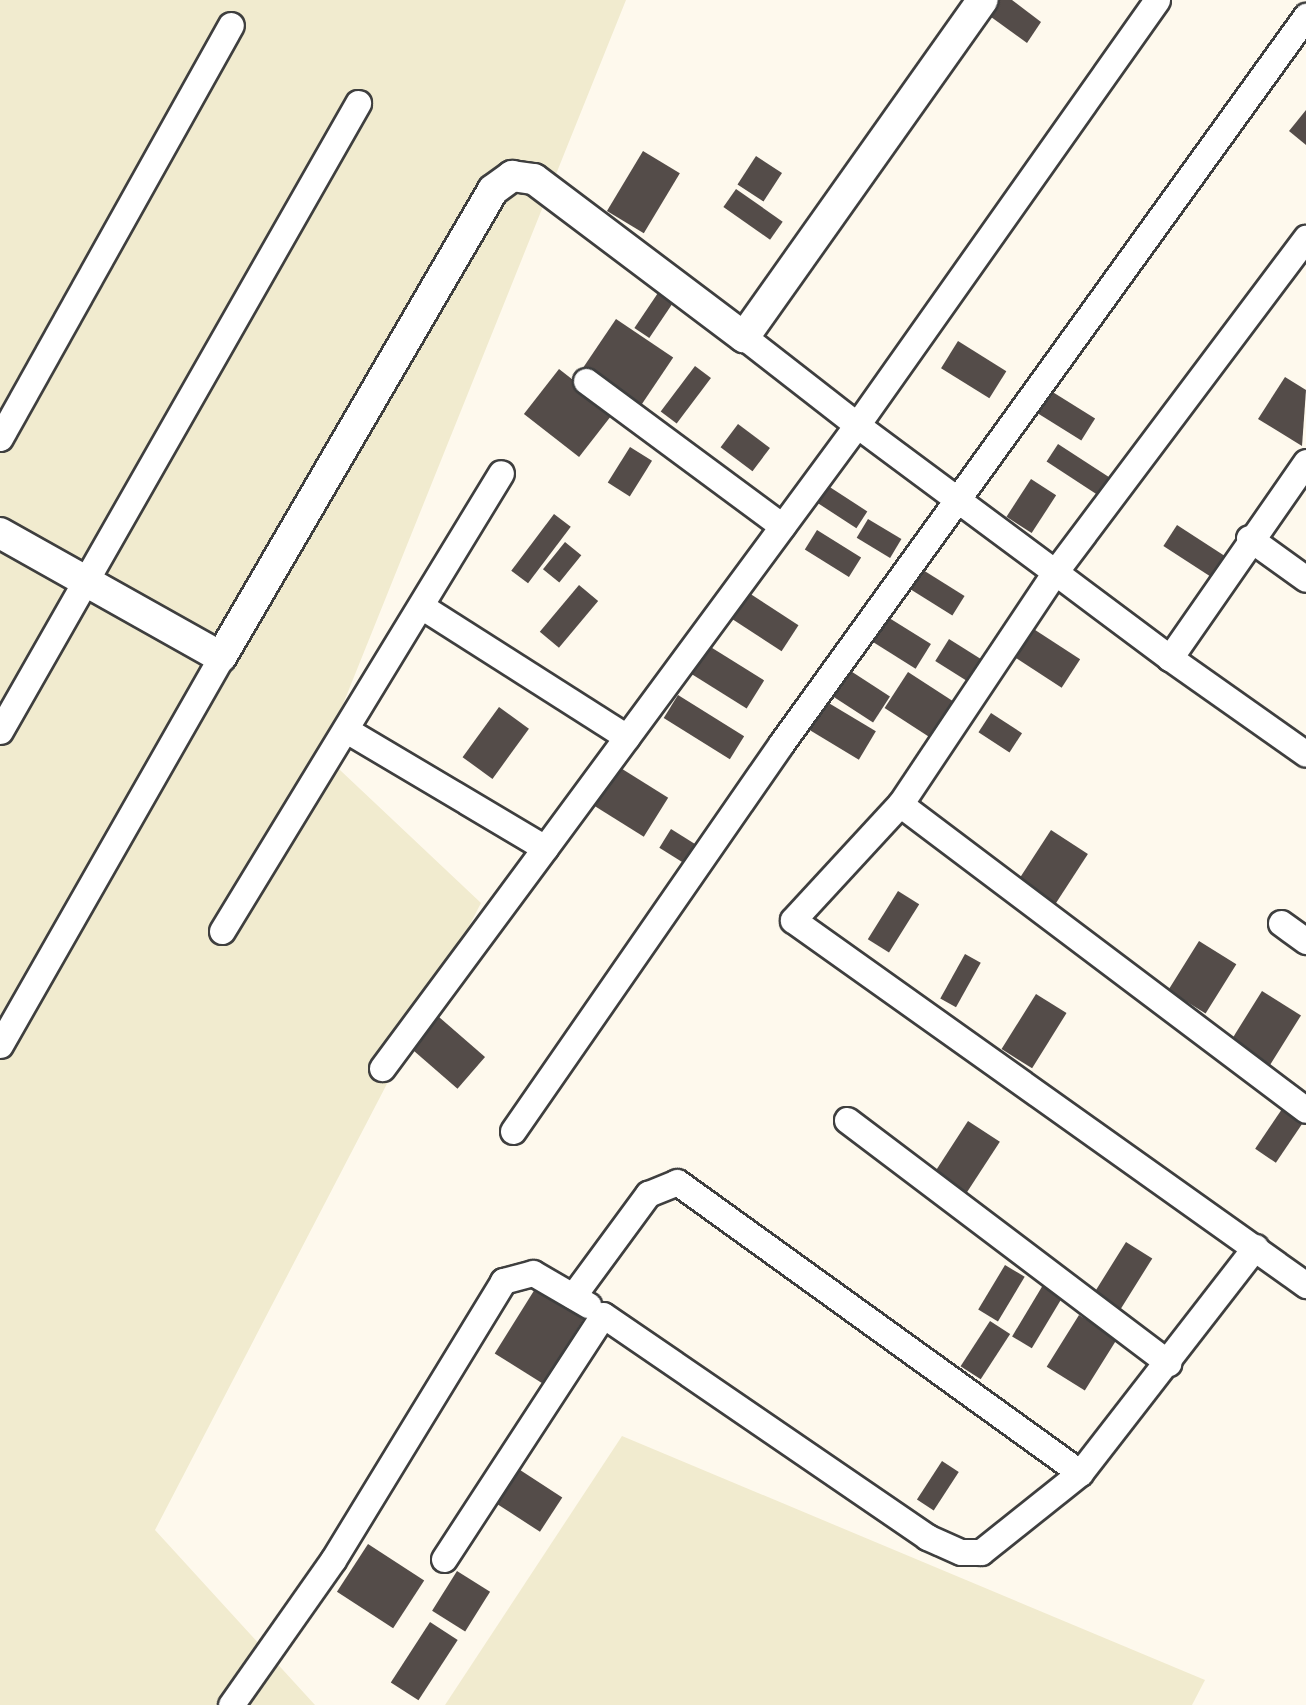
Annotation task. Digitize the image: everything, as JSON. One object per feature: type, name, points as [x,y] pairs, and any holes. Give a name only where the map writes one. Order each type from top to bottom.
[{"type":"street","points":[[744,337],[983,0]]},
{"type":"street","points":[[382,1068],[856,425],[1156,0]]},
{"type":"street","points":[[513,1131],[819,690],[960,504],[1306,16]]},
{"type":"street","points":[[0,438],[231,25]]},
{"type":"street","points":[[0,731],[358,102]]},
{"type":"street","points":[[0,1045],[493,190],[512,176],[534,179],[568,202],[960,504],[1306,754]]},
{"type":"street","points":[[1306,238],[1056,572],[900,804],[793,920],[1306,1285]]},
{"type":"street","points":[[586,380],[782,526]]},
{"type":"street","points":[[1170,658],[1306,462]]},
{"type":"street","points":[[222,931],[348,732],[501,473]]},
{"type":"street","points":[[0,534],[221,657]]},
{"type":"street","points":[[1250,538],[1306,579]]},
{"type":"street","points":[[421,606],[627,737]]},
{"type":"street","points":[[348,732],[546,848]]},
{"type":"street","points":[[900,804],[1306,1110]]},
{"type":"street","points":[[1281,923],[1306,941]]},
{"type":"street","points":[[848,1120],[1168,1362]]},
{"type":"street","points":[[573,1296],[648,1194],[677,1182],[1080,1473]]},
{"type":"street","points":[[231,1705],[333,1560],[502,1282],[533,1273],[604,1316],[928,1537],[962,1552],[981,1552],[1080,1473],[1254,1247]]},
{"type":"street","points":[[444,1559],[604,1316]]},
{"type":"shaded area","points":[[0,0],[626,0],[323,754],[481,903],[155,1530],[315,1705],[0,1705]]},
{"type":"shaded area","points":[[622,1436],[1205,1680],[1192,1705],[445,1705]]},
{"type":"building","points":[[986,0],[1012,0],[1041,22],[1027,43],[980,9]]},
{"type":"building","points":[[1306,110],[1306,145],[1289,131]]},
{"type":"building","points":[[643,151],[680,173],[644,233],[607,211]]},
{"type":"building","points":[[756,156],[782,173],[763,201],[737,185]]},
{"type":"building","points":[[736,189],[783,222],[770,240],[723,207]]},
{"type":"building","points":[[664,284],[679,294],[649,338],[634,328]]},
{"type":"building","points":[[616,319],[673,358],[637,411],[580,372]]},
{"type":"building","points":[[958,341],[1006,371],[989,398],[941,368]]},
{"type":"building","points":[[695,366],[711,378],[677,424],[661,412]]},
{"type":"building","points":[[559,369],[614,412],[579,457],[524,414]]},
{"type":"building","points":[[1285,377],[1306,390],[1302,446],[1258,419]]},
{"type":"building","points":[[1051,391],[1095,419],[1081,441],[1037,413]]},
{"type":"building","points":[[738,424],[770,448],[752,471],[721,447]]},
{"type":"building","points":[[1058,444],[1110,478],[1099,495],[1047,462]]},
{"type":"building","points":[[630,447],[652,461],[630,496],[608,483]]},
{"type":"building","points":[[1031,479],[1056,495],[1032,533],[1006,517]]},
{"type":"building","points":[[822,482],[867,511],[856,528],[811,499]]},
{"type":"building","points":[[554,514],[571,527],[528,583],[511,571]]},
{"type":"building","points":[[868,519],[901,539],[890,558],[857,538]]},
{"type":"building","points":[[1177,525],[1225,556],[1211,577],[1163,546]]},
{"type":"building","points":[[817,530],[861,558],[849,577],[805,550]]},
{"type":"building","points":[[565,542],[581,555],[559,582],[543,569]]},
{"type":"building","points":[[923,570],[965,596],[952,615],[911,590]]},
{"type":"building","points":[[579,585],[598,601],[559,648],[540,632]]},
{"type":"building","points":[[749,593],[798,625],[782,651],[732,619]]},
{"type":"building","points":[[886,616],[931,644],[916,669],[871,641]]},
{"type":"building","points":[[1029,626],[1080,659],[1062,688],[1010,655]]},
{"type":"building","points":[[949,639],[981,659],[967,681],[935,661]]},
{"type":"building","points":[[709,646],[764,680],[747,708],[692,674]]},
{"type":"building","points":[[843,666],[890,696],[873,722],[826,692]]},
{"type":"building","points":[[908,672],[956,703],[932,739],[885,708]]},
{"type":"building","points":[[678,695],[744,736],[730,759],[664,718]]},
{"type":"building","points":[[827,702],[876,731],[859,760],[810,730]]},
{"type":"building","points":[[499,707],[529,729],[492,779],[463,757]]},
{"type":"building","points":[[991,713],[1022,733],[1010,752],[978,732]]},
{"type":"building","points":[[619,767],[668,798],[644,837],[595,806]]},
{"type":"building","points":[[671,829],[706,851],[694,869],[659,848]]},
{"type":"building","points":[[1051,830],[1088,854],[1054,907],[1017,883]]},
{"type":"building","points":[[898,891],[919,904],[889,953],[868,939]]},
{"type":"building","points":[[1199,941],[1236,964],[1206,1014],[1168,990]]},
{"type":"building","points":[[965,954],[981,963],[956,1007],[940,999]]},
{"type":"building","points":[[1262,991],[1301,1015],[1268,1069],[1229,1044]]},
{"type":"building","points":[[1036,994],[1067,1013],[1032,1068],[1002,1049]]},
{"type":"building","points":[[439,1017],[485,1057],[457,1089],[411,1049]]},
{"type":"building","points":[[1282,1109],[1303,1123],[1276,1163],[1255,1149]]},
{"type":"building","points":[[968,1121],[1000,1142],[967,1193],[935,1172]]},
{"type":"building","points":[[1126,1242],[1152,1258],[1117,1315],[1090,1299]]},
{"type":"building","points":[[1005,1265],[1025,1277],[998,1321],[978,1310]]},
{"type":"building","points":[[1043,1285],[1063,1297],[1032,1348],[1012,1336]]},
{"type":"building","points":[[535,1289],[583,1319],[543,1384],[495,1353]]},
{"type":"building","points":[[1079,1315],[1117,1339],[1085,1391],[1047,1367]]},
{"type":"building","points":[[990,1321],[1010,1334],[981,1379],[961,1366]]},
{"type":"building","points":[[942,1461],[959,1472],[934,1510],[917,1500]]},
{"type":"building","points":[[517,1468],[562,1497],[540,1532],[495,1502]]},
{"type":"building","points":[[368,1544],[424,1580],[393,1628],[337,1592]]},
{"type":"building","points":[[457,1571],[490,1592],[465,1632],[432,1611]]},
{"type":"building","points":[[430,1622],[458,1640],[418,1700],[391,1682]]}]
